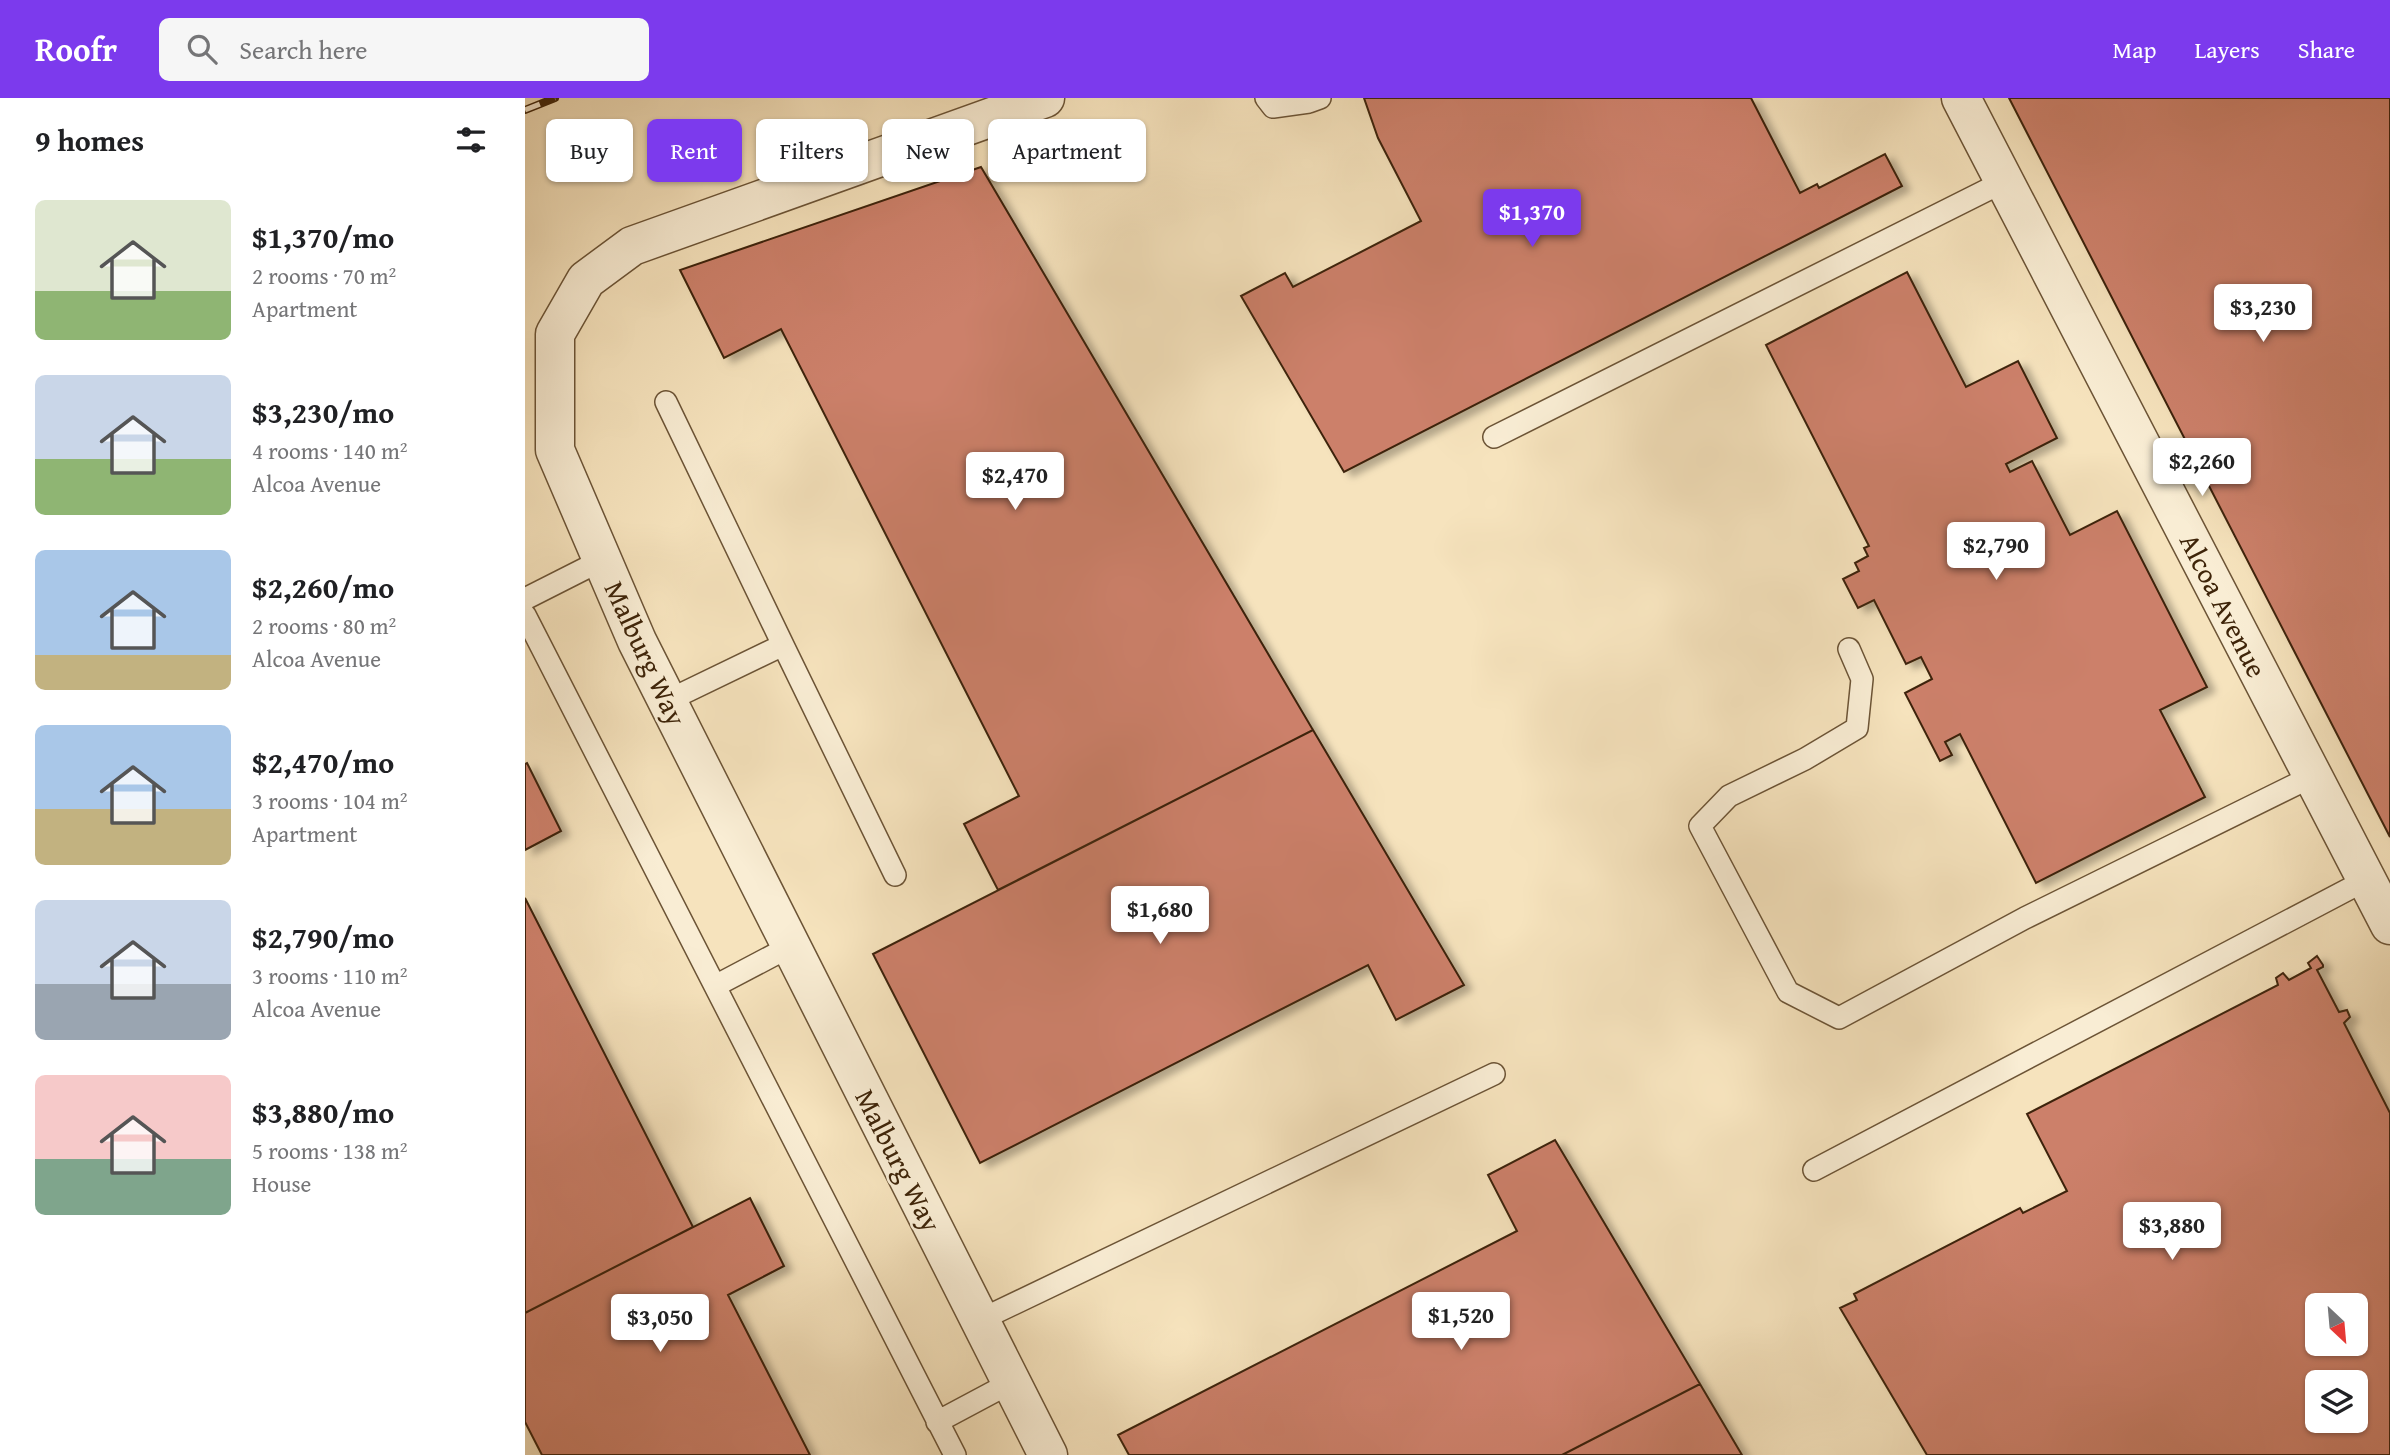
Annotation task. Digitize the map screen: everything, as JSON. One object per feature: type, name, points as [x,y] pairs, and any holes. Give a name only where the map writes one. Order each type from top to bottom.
[{"type":"street","name":"Malburg Way","points":[[1045,98],[632,246],[586,280],[555,334],[555,450],[637,641],[1048,1455]]},
{"type":"street","name":"Alcoa Avenue","points":[[1961,98],[2390,925]]},
{"type":"lane","points":[[1266,98],[1273,107],[1320,98]]},
{"type":"lane","points":[[1493,437],[2005,181]]},
{"type":"lane","points":[[666,402],[895,875]]},
{"type":"lane","points":[[525,599],[602,560]]},
{"type":"lane","points":[[525,615],[954,1455]]},
{"type":"lane","points":[[667,701],[783,645]]},
{"type":"lane","points":[[1849,649],[1862,679],[1857,728],[1805,759],[1729,796],[1700,826],[1788,992],[1839,1018],[2025,918],[2313,776]]},
{"type":"lane","points":[[1814,1170],[2366,880]]},
{"type":"lane","points":[[715,986],[791,946]]},
{"type":"lane","points":[[980,1321],[1494,1074]]},
{"type":"lane","points":[[937,1422],[1011,1382]]},
{"type":"building","points":[[1364,98],[1751,98],[1800,193],[1817,184],[1819,188],[1885,154],[1902,186],[1344,472],[1241,296],[1285,273],[1293,287],[1421,221],[1378,138]]},
{"type":"building","points":[[2009,98],[2390,98],[2390,837]]},
{"type":"building","points":[[981,167],[1313,730],[998,890],[964,824],[1019,796],[781,329],[724,358],[680,270],[937,182],[974,182],[974,169]]},
{"type":"building","points":[[1907,272],[1966,387],[2018,361],[2057,438],[2006,464],[2010,472],[2032,461],[2070,535],[2117,511],[2207,687],[2160,710],[2205,797],[2036,883],[1960,734],[1945,742],[1952,755],[1940,761],[1905,693],[1932,679],[1921,657],[1906,664],[1874,600],[1858,608],[1843,579],[1859,571],[1855,563],[1868,556],[1864,548],[1869,546],[1766,345]]},
{"type":"building","points":[[1313,730],[1464,985],[1396,1020],[1368,965],[980,1163],[873,954]]},
{"type":"building","points":[[527,763],[561,831],[525,850],[525,764]]},
{"type":"building","points":[[525,898],[693,1227],[525,1313]]},
{"type":"building","points":[[2317,956],[2323,967],[2317,970],[2339,1012],[2347,1010],[2350,1017],[2344,1023],[2390,1113],[2390,1455],[1927,1455],[1840,1308],[1857,1300],[1854,1294],[2020,1208],[2023,1213],[2067,1191],[2027,1114],[2278,985],[2276,978],[2283,973],[2289,980],[2311,968],[2308,963]]},
{"type":"building","points":[[1555,1140],[1700,1384],[1562,1455],[1129,1455],[1118,1435],[1517,1231],[1488,1175]]},
{"type":"building","points":[[750,1198],[784,1266],[728,1295],[810,1455],[542,1455],[525,1422],[525,1313]]},
{"type":"building","points":[[1700,1384],[1742,1455],[1562,1455]]},
{"type":"railway","points":[[525,110],[555,98]]}]
